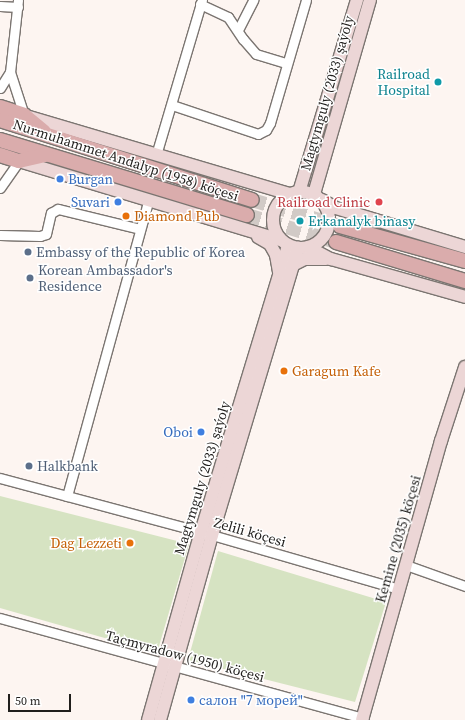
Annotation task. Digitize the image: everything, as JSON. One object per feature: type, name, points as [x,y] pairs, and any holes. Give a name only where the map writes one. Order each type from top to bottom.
[{"type":"main road","name":"Magtymguly (2033) şaýoly","points":[[294,193],[308,164],[357,0]]},
{"type":"main road","name":"Magtymguly (2033) şaýoly","points":[[318,197],[320,171],[370,0]]},
{"type":"main road","points":[[0,107],[270,189],[318,197],[336,208],[465,247]]},
{"type":"main road","points":[[24,115],[51,137]]},
{"type":"main road","name":"Nurmuhammet Andalyp (1958) köçesi","points":[[0,120],[252,200]]},
{"type":"main road","name":"Nurmuhammet Andalyp (1958) köçesi","points":[[0,140],[247,215]]},
{"type":"main road","points":[[19,161],[47,154]]},
{"type":"main road","points":[[0,155],[294,245],[331,259],[465,297]]},
{"type":"main road","points":[[270,189],[296,183],[308,164]]},
{"type":"main road","points":[[320,171],[324,193],[336,208]]},
{"type":"main road","points":[[294,193],[282,199],[273,214],[273,224],[294,245],[317,243],[328,228],[329,218],[318,197]]},
{"type":"main road","points":[[340,226],[465,262]]},
{"type":"main road","points":[[252,233],[270,244],[276,255],[280,275]]},
{"type":"main road","points":[[336,242],[465,281]]},
{"type":"main road","name":"Magtymguly (2033) şaýoly","points":[[207,533],[291,266],[294,245]]},
{"type":"main road","name":"Magtymguly (2033) şaýoly","points":[[148,720],[169,667],[280,275],[294,245]]},
{"type":"main road","points":[[291,266],[305,259],[331,259]]},
{"type":"main road","name":"Kemine (2035) köçesi","points":[[362,719],[441,441],[465,367]]},
{"type":"main road","name":"Magtymguly (2033) şaýoly","points":[[160,720],[169,667]]},
{"type":"street","points":[[238,30],[253,0]]},
{"type":"street","points":[[172,105],[258,134],[266,130],[270,123],[286,63],[306,0]]},
{"type":"street","points":[[156,155],[172,105],[201,2],[228,17],[256,54],[286,63]]},
{"type":"street","points":[[0,6],[18,4],[10,72],[24,115]]},
{"type":"street","points":[[0,88],[10,72]]},
{"type":"street","points":[[0,188],[19,161]]},
{"type":"street","points":[[67,496],[148,201]]},
{"type":"street","points":[[0,235],[40,236],[46,234],[51,213],[58,208],[140,229]]},
{"type":"street","name":"Zelili köçesi","points":[[0,478],[207,533],[399,590]]},
{"type":"street","points":[[406,565],[465,586]]},
{"type":"street","name":"Taçmyradow (1950) köçesi","points":[[0,618],[169,667],[362,719]]},
{"type":"green space","points":[[0,496],[189,544],[157,653],[0,608]]},
{"type":"green space","points":[[218,551],[386,602],[355,702],[188,660]]},
{"type":"tunnel","points":[[252,200],[340,226]]},
{"type":"tunnel","points":[[247,215],[336,242]]},
{"type":"place","name":"Railroad Hospital","points":[[438,82]]},
{"type":"place","name":"Burgan","points":[[60,179]]},
{"type":"place","name":"Suvari","points":[[118,202]]},
{"type":"place","name":"Railroad Clinic","points":[[379,202]]},
{"type":"place","name":"Diamond Pub","points":[[126,216]]},
{"type":"place","name":"Erkanalyk binasy","points":[[300,221]]},
{"type":"place","name":"Embassy of the Republic of Korea","points":[[28,252]]},
{"type":"place","name":"Korean Ambassador's Residence","points":[[30,278]]},
{"type":"place","name":"Garagum Kafe","points":[[284,371]]},
{"type":"place","name":"Oboi","points":[[201,432]]},
{"type":"place","name":"Halkbank","points":[[29,466]]},
{"type":"place","name":"Dag Lezzeti","points":[[130,543]]},
{"type":"place","name":"салон \"7 морей\"","points":[[191,700]]}]
